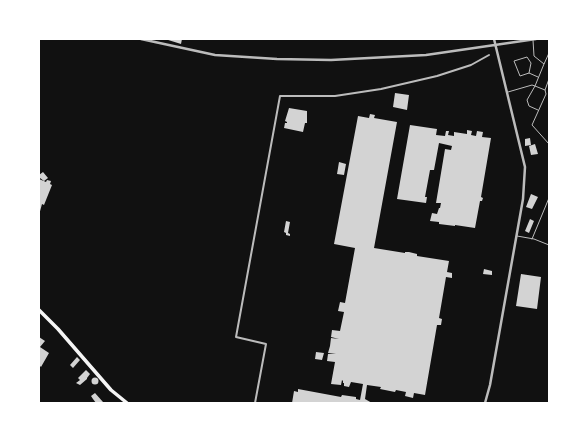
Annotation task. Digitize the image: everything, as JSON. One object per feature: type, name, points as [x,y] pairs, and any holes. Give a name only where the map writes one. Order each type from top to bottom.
[{"type":"main road","points":[[39,310],[58,329],[111,390],[127,403]]},
{"type":"street","points":[[141,39],[215,54],[277,60],[331,60],[401,57],[446,53],[536,39]]},
{"type":"street","points":[[486,403],[523,199],[525,167],[494,39]]},
{"type":"street","points":[[255,403],[266,344],[236,337],[280,96],[335,96],[381,89],[437,76],[470,65],[488,55]]},
{"type":"lane","points":[[533,39],[534,56],[544,64]]},
{"type":"lane","points":[[538,111],[529,106],[527,100],[549,54]]},
{"type":"lane","points":[[529,73],[531,63],[527,57],[514,61],[520,76],[529,73],[538,77]]},
{"type":"lane","points":[[549,79],[545,90],[546,94],[532,125],[549,144]]},
{"type":"lane","points":[[508,92],[532,85],[545,90]]},
{"type":"lane","points":[[532,239],[549,198]]},
{"type":"lane","points":[[516,236],[532,239],[549,245]]},
{"type":"building","points":[[165,39],[182,39],[181,44]]},
{"type":"building","points":[[395,93],[409,95],[407,110],[393,107]]},
{"type":"building","points":[[289,108],[307,111],[307,123],[305,123],[303,132],[284,128],[285,123],[287,123],[285,121]]},
{"type":"building","points":[[370,114],[375,115],[374,118],[397,122],[374,248],[405,253],[409,252],[417,254],[417,256],[449,261],[447,272],[452,273],[452,278],[446,277],[439,318],[442,319],[441,325],[437,325],[425,395],[414,393],[413,398],[405,396],[406,392],[396,390],[395,392],[380,389],[381,387],[367,385],[365,399],[372,403],[292,403],[294,391],[298,392],[298,389],[341,397],[342,395],[356,397],[356,399],[360,400],[363,384],[351,382],[349,387],[344,386],[342,380],[341,385],[331,384],[335,362],[327,361],[328,354],[336,354],[328,353],[331,338],[339,339],[331,337],[332,330],[340,331],[344,312],[338,311],[340,302],[345,303],[355,248],[334,244],[358,116],[369,118]]},
{"type":"building","points":[[410,125],[437,129],[436,135],[445,136],[446,131],[449,131],[448,135],[454,136],[454,132],[467,134],[467,130],[472,131],[471,135],[476,136],[477,131],[483,132],[482,137],[491,138],[481,197],[483,198],[482,201],[480,201],[475,228],[439,224],[439,222],[430,221],[432,213],[437,214],[440,208],[441,203],[436,203],[445,149],[451,150],[452,146],[439,143],[434,170],[430,170],[425,197],[427,197],[426,203],[397,199]]},
{"type":"building","points":[[530,138],[531,145],[525,146],[525,139]]},
{"type":"building","points":[[535,144],[538,154],[531,155],[529,146]]},
{"type":"building","points":[[339,162],[346,164],[344,175],[337,174]]},
{"type":"building","points":[[43,172],[48,178],[44,181],[40,178],[39,179],[39,175]]},
{"type":"building","points":[[39,179],[46,182],[47,180],[51,181],[50,184],[52,185],[44,205],[42,204],[39,215]]},
{"type":"building","points":[[531,194],[538,197],[532,209],[526,207]]},
{"type":"building","points":[[530,219],[534,221],[529,233],[525,231]]},
{"type":"building","points":[[286,221],[290,222],[288,233],[290,236],[286,235],[284,232]]},
{"type":"building","points":[[484,269],[492,271],[492,275],[483,274]]},
{"type":"building","points":[[521,274],[541,277],[537,309],[516,306]]},
{"type":"building","points":[[39,337],[45,341],[40,347],[49,353],[41,367],[39,365]]},
{"type":"building","points":[[316,352],[324,353],[322,360],[315,359]]},
{"type":"building","points":[[77,357],[80,360],[73,368],[70,365]]},
{"type":"building","points":[[86,370],[90,374],[87,379],[80,385],[76,383],[80,380],[78,378]]},
{"type":"building","points":[[95,377],[98,378],[98,384],[95,385],[92,384],[91,381],[92,378]]},
{"type":"building","points":[[95,393],[103,402],[102,403],[96,403],[93,399],[91,396]]}]
